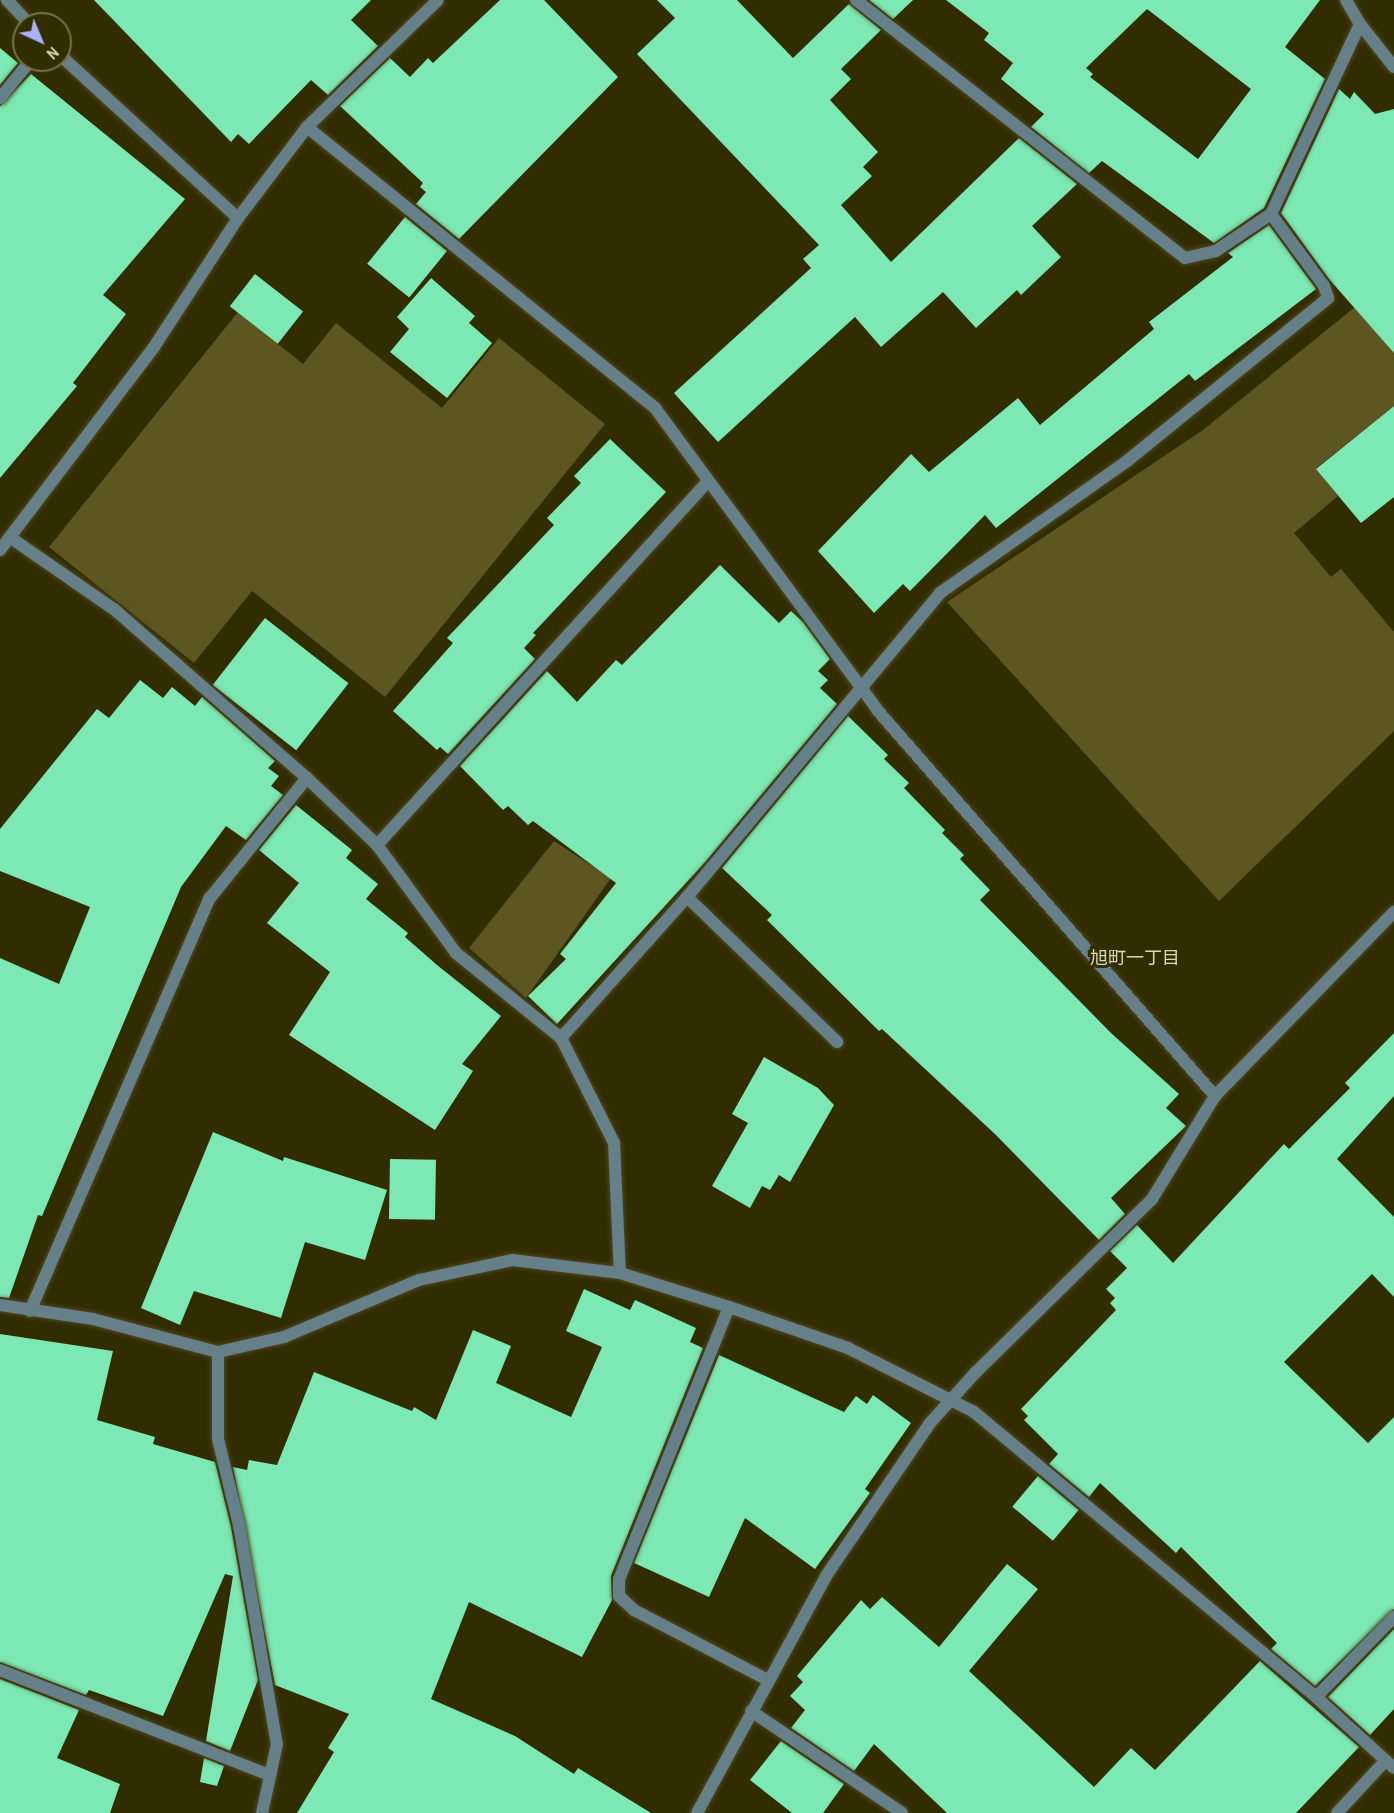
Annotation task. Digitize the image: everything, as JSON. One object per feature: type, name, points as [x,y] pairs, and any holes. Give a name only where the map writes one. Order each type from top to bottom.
[{"type":"street","points":[[7,0],[18,12]]},
{"type":"street","points":[[0,550],[154,347],[238,218],[307,127],[438,0]]},
{"type":"street","points":[[856,0],[1185,258],[1216,251],[1271,214],[1360,24]]},
{"type":"street","points":[[1346,0],[1360,24],[1394,67]]},
{"type":"street","points":[[72,66],[238,218]]},
{"type":"street","points":[[0,98],[22,72]]},
{"type":"street","points":[[307,127],[655,408],[707,482],[859,685],[1215,1096]]},
{"type":"street","points":[[561,1038],[687,897],[859,685],[940,593],[1127,461],[1328,298],[1324,286],[1271,214]]},
{"type":"street","points":[[377,845],[707,482]]},
{"type":"street","points":[[11,538],[115,610],[307,778],[377,845],[456,953],[561,1038],[614,1143],[620,1273]]},
{"type":"street","points":[[30,1311],[210,898],[307,778]]},
{"type":"street","points":[[687,897],[837,1042]]},
{"type":"street","points":[[697,1813],[826,1576],[949,1399],[1152,1199],[1215,1096],[1394,912]]},
{"type":"street","points":[[0,1305],[93,1319],[218,1352],[284,1337],[419,1280],[512,1260],[620,1273],[729,1306],[849,1348],[974,1412],[1316,1697],[1390,1764],[1337,1813]]},
{"type":"street","points":[[729,1306],[619,1579],[619,1596],[634,1610],[768,1680]]},
{"type":"street","points":[[218,1352],[218,1438],[239,1525],[277,1744],[262,1813]]},
{"type":"street","points":[[1316,1697],[1394,1617]]},
{"type":"street","points":[[0,1670],[270,1775]]},
{"type":"street","points":[[752,1711],[902,1813]]},
{"type":"shaded area","points":[[1355,307],[1394,353],[1394,406],[1316,468],[1338,496],[1294,533],[1331,577],[1341,569],[1394,632],[1394,731],[1219,901],[947,602],[1203,430]]},
{"type":"shaded area","points":[[238,312],[303,364],[336,323],[442,408],[499,338],[605,424],[385,697],[252,591],[194,663],[49,547]]},
{"type":"shaded area","points":[[554,841],[611,878],[526,998],[469,948]]},
{"type":"building","points":[[94,0],[371,0],[351,20],[378,46],[328,95],[311,80],[249,144],[238,134],[231,142]]},
{"type":"building","points":[[500,0],[544,0],[618,77],[459,239],[416,204],[426,192],[420,187],[423,183],[340,106],[390,58],[410,77],[428,58],[433,63]]},
{"type":"building","points":[[657,0],[737,0],[793,58],[849,4],[881,30],[841,69],[851,79],[830,100],[878,152],[863,167],[872,176],[841,205],[891,262],[1019,138],[1077,184],[1032,226],[1061,257],[1021,295],[1017,290],[976,328],[943,292],[881,347],[855,317],[718,442],[674,393],[811,268],[803,259],[819,245],[637,54],[675,18]]},
{"type":"building","points":[[869,0],[913,0],[893,19]]},
{"type":"building","points":[[946,0],[1320,0],[1285,47],[1325,79],[1264,208],[1214,243],[1102,161],[1089,173],[1031,127],[1044,114],[1001,79],[1013,63],[984,40],[989,33]],"holes":[[[1147,9],[1251,89],[1198,159],[1090,77],[1093,74],[1086,68]]]},
{"type":"building","points":[[0,48],[12,58],[12,70],[0,85]]},
{"type":"building","points":[[31,74],[185,199],[103,295],[126,314],[73,383],[77,386],[0,478],[0,106]]},
{"type":"building","points":[[1339,89],[1350,99],[1354,92],[1375,114],[1394,109],[1394,353],[1329,279],[1281,213]]},
{"type":"building","points":[[405,217],[447,251],[409,298],[367,264]]},
{"type":"building","points":[[1269,225],[1316,289],[1195,381],[1189,374],[996,528],[985,515],[910,591],[903,584],[874,613],[818,551],[911,454],[929,472],[1018,398],[1040,425],[1154,329],[1149,322],[1233,257],[1228,253]]},
{"type":"building","points":[[255,274],[303,312],[278,344],[230,306]]},
{"type":"building","points":[[431,278],[475,316],[469,323],[492,343],[447,398],[390,352],[409,329],[397,317]]},
{"type":"building","points":[[1394,406],[1394,497],[1361,523],[1316,469]]},
{"type":"building","points":[[610,439],[666,492],[533,633],[536,635],[524,648],[535,659],[448,754],[440,747],[437,750],[393,711],[453,643],[447,638],[554,525],[547,518],[581,483],[574,476]]},
{"type":"building","points":[[720,565],[779,623],[791,611],[803,622],[830,659],[818,671],[828,680],[820,688],[837,704],[707,860],[557,1024],[528,996],[566,959],[560,954],[616,883],[533,821],[528,825],[508,806],[503,810],[460,766],[547,671],[577,702],[616,660],[622,665]]},
{"type":"building","points":[[265,618],[349,683],[296,750],[213,685]]},
{"type":"building","points":[[140,680],[163,698],[172,687],[195,706],[202,697],[275,761],[268,768],[279,776],[271,786],[283,795],[246,840],[226,826],[181,887],[42,1216],[38,1215],[9,1298],[0,1297],[0,958],[59,984],[90,907],[0,871],[0,829],[97,709],[109,718]]},
{"type":"building","points":[[848,716],[888,755],[884,759],[909,783],[904,788],[945,830],[942,833],[964,855],[960,859],[990,890],[980,900],[1111,1033],[1179,1094],[1166,1108],[1186,1126],[1111,1198],[1125,1214],[1099,1240],[996,1135],[882,1029],[879,1031],[767,920],[772,915],[722,868]]},
{"type":"building","points":[[296,805],[352,850],[346,858],[378,884],[366,899],[408,933],[405,937],[437,965],[501,1016],[462,1064],[473,1071],[435,1130],[289,1035],[330,972],[267,923],[299,883],[259,850]]},
{"type":"building","points":[[1394,1033],[1394,1096],[1337,1159],[1394,1217],[1394,1297],[1372,1274],[1284,1362],[1368,1443],[1394,1417],[1394,1609],[1315,1686],[1271,1649],[1277,1643],[1181,1547],[1176,1553],[1100,1483],[1089,1497],[1049,1464],[1058,1454],[1024,1420],[1028,1416],[1021,1409],[1116,1310],[1110,1303],[1115,1298],[1106,1289],[1127,1268],[1110,1251],[1137,1225],[1173,1263],[1284,1144],[1289,1149],[1350,1088],[1345,1083]]},
{"type":"building","points":[[764,1057],[818,1088],[834,1105],[790,1182],[779,1175],[770,1190],[762,1186],[750,1208],[712,1186],[748,1123],[732,1114]]},
{"type":"building","points":[[213,1132],[283,1161],[284,1157],[387,1190],[365,1260],[305,1242],[281,1318],[194,1291],[180,1325],[141,1308]]},
{"type":"building","points":[[390,1159],[436,1160],[435,1220],[389,1219]]},
{"type":"building","points":[[584,1289],[630,1310],[635,1300],[696,1328],[690,1342],[703,1348],[611,1576],[612,1600],[582,1657],[469,1602],[431,1699],[515,1736],[574,1774],[578,1768],[651,1813],[297,1813],[334,1752],[328,1748],[349,1714],[275,1685],[233,1467],[247,1470],[249,1460],[277,1465],[314,1372],[412,1411],[414,1407],[436,1420],[473,1330],[511,1346],[496,1383],[571,1417],[602,1347],[566,1331]]},
{"type":"building","points":[[0,1334],[113,1351],[97,1420],[155,1437],[153,1444],[215,1462],[231,1527],[258,1680],[230,1751],[206,1741],[233,1576],[225,1574],[163,1716],[89,1690],[86,1695],[0,1662]]},
{"type":"building","points":[[719,1355],[844,1412],[856,1396],[867,1404],[873,1395],[911,1423],[865,1489],[870,1493],[815,1569],[745,1518],[709,1597],[634,1563]]},
{"type":"building","points":[[1038,1476],[1079,1510],[1053,1541],[1012,1507]]},
{"type":"building","points":[[1007,1564],[1038,1589],[969,1671],[1094,1787],[1131,1748],[1155,1770],[1260,1661],[1359,1747],[1296,1813],[947,1813],[874,1744],[854,1771],[791,1728],[805,1710],[790,1696],[803,1682],[797,1676],[861,1600],[870,1609],[882,1597],[939,1647]]},
{"type":"building","points":[[1394,1629],[1394,1709],[1370,1735],[1328,1697]]},
{"type":"building","points":[[0,1679],[79,1710],[57,1758],[120,1784],[110,1813],[0,1813]]},
{"type":"building","points":[[781,1741],[844,1784],[823,1813],[792,1813],[750,1780]]},
{"type":"building","points":[[204,1758],[224,1766],[217,1786],[200,1782]]},
{"type":"district","name":"旭町一丁目","points":[[1135,958]]}]
